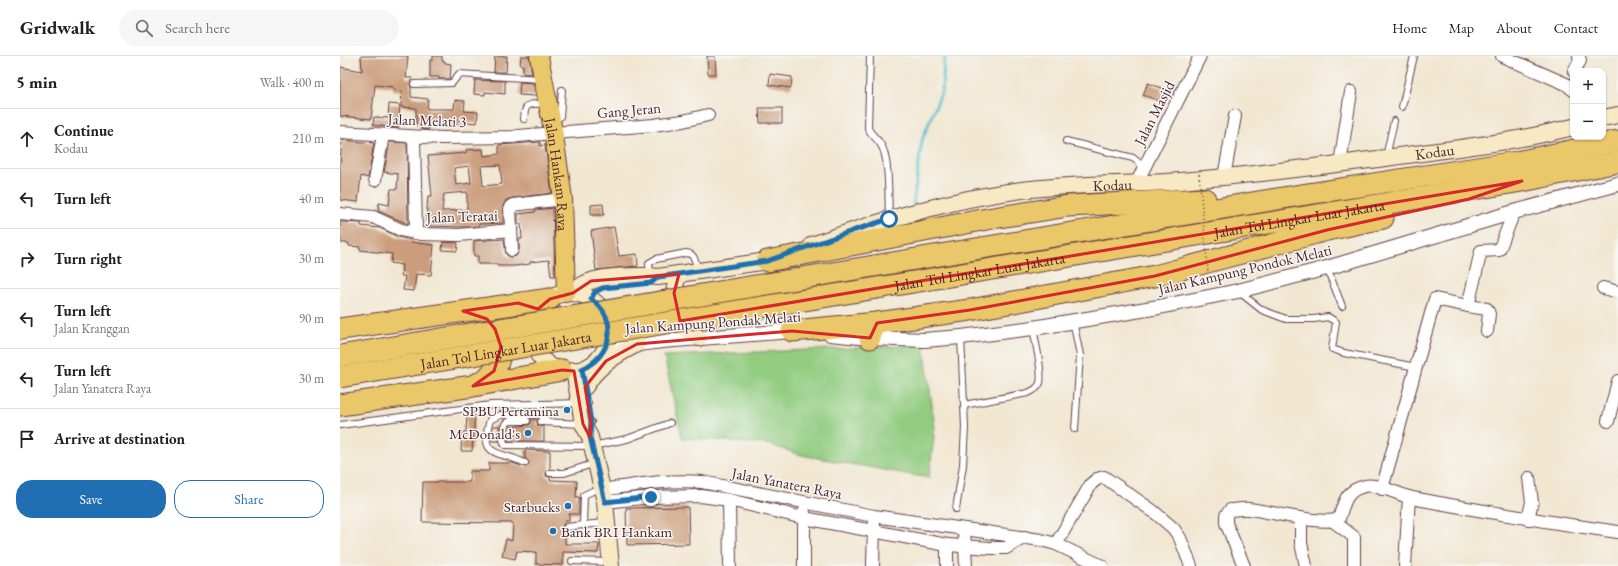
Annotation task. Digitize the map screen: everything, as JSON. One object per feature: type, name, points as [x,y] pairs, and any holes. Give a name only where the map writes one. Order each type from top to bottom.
[{"type":"highway","name":"Jalan Tol Lingkar Luar Jakarta","points":[[340,356],[1301,195],[1516,162],[1618,141]]},
{"type":"highway","name":"Jalan Tol Lingkar Luar Jakarta","points":[[340,377],[1522,181],[1618,162]]},
{"type":"highway","points":[[792,331],[874,331],[970,310],[1155,276],[1327,230],[1469,199],[1522,181]]},
{"type":"highway","points":[[767,261],[964,223],[1068,206],[1301,195]]},
{"type":"highway","points":[[340,329],[518,303],[528,304],[557,299]]},
{"type":"highway","points":[[463,311],[475,313],[487,319],[495,329],[501,347],[499,360],[494,371],[484,380],[473,386]]},
{"type":"highway","points":[[340,405],[573,370]]},
{"type":"main road","name":"Jalan Hankam Raya","points":[[539,56],[551,123],[562,199],[557,299]]},
{"type":"main road","name":"Kodau","points":[[557,299],[587,282],[597,279],[627,281],[650,279],[767,261],[889,219],[1014,191],[1139,177],[1224,177],[1340,164],[1493,144],[1570,128]]},
{"type":"main road","points":[[679,274],[674,293],[677,314],[687,331],[699,338]]},
{"type":"main road","name":"Kodau","points":[[591,299],[595,292],[600,289],[627,281]]},
{"type":"main road","points":[[557,299],[591,299],[600,307],[607,320],[609,334],[606,348],[596,361],[573,370],[555,368],[539,355],[532,343],[531,329],[535,315],[557,299]]},
{"type":"main road","points":[[584,404],[585,387],[591,376],[606,361],[641,343]]},
{"type":"main road","points":[[573,370],[585,387]]},
{"type":"main road","points":[[573,370],[584,404],[603,493],[611,564]]},
{"type":"street","name":"Jalan Masjid","points":[[1139,177],[1200,56]]},
{"type":"street","points":[[1502,56],[1570,87]]},
{"type":"street","points":[[1576,68],[1580,61],[1579,56]]},
{"type":"street","points":[[1340,164],[1351,92]]},
{"type":"street","name":"Gang Jeran","points":[[551,123],[653,125],[684,121],[708,115]]},
{"type":"street","points":[[1224,177],[1235,116]]},
{"type":"street","name":"Jalan Melati 3","points":[[340,132],[414,137],[513,137],[551,123]]},
{"type":"street","points":[[375,180],[383,135]]},
{"type":"street","points":[[414,137],[416,233]]},
{"type":"street","name":"Jalan Kampung Pondok Melati","points":[[874,331],[924,340],[961,337],[1033,328],[1159,307],[1238,291],[1327,268],[1514,212],[1618,184]]},
{"type":"street","name":"Jalan Teratai","points":[[340,214],[373,217],[401,230],[416,233],[459,235],[511,230],[509,210],[511,206],[562,199]]},
{"type":"street","points":[[1468,306],[1481,251],[1500,250],[1514,212]]},
{"type":"street","points":[[511,230],[512,250]]},
{"type":"street","points":[[1602,288],[1618,292]]},
{"type":"street","points":[[1382,488],[1416,367],[1432,298],[1487,309],[1489,314],[1487,331]]},
{"type":"street","name":"Jalan Kampung Pondak Melati","points":[[606,348],[662,341],[792,331]]},
{"type":"street","points":[[1608,422],[1618,381]]},
{"type":"street","points":[[1056,544],[1091,484],[1097,478],[1104,477],[1153,511],[1174,528],[1183,544],[1191,566]]},
{"type":"street","points":[[1528,519],[1532,502],[1529,478]]},
{"type":"street","points":[[665,482],[665,496]]},
{"type":"street","name":"Jalan Yanatera Raya","points":[[603,493],[648,483],[702,482],[874,516],[1025,537],[1056,544],[1102,566]]},
{"type":"street","points":[[1244,566],[1226,523],[1226,515],[1230,510],[1248,509],[1301,518],[1333,521],[1338,519],[1344,502],[1352,490],[1367,486],[1382,488],[1409,497],[1528,519],[1618,532]]},
{"type":"street","name":"Jalan Yanatera Raya","points":[[603,493],[701,496],[730,500],[804,518],[947,545],[1006,548],[1025,537]]},
{"type":"street","points":[[1405,566],[1409,497]]},
{"type":"street","points":[[730,500],[730,566]]},
{"type":"street","points":[[804,503],[804,566]]},
{"type":"street","points":[[873,566],[874,516]]},
{"type":"street","points":[[1301,518],[1301,543],[1306,566]]},
{"type":"street","points":[[1333,521],[1354,537],[1354,566]]},
{"type":"street","points":[[964,529],[966,566]]},
{"type":"street","points":[[947,545],[947,566]]},
{"type":"lane","points":[[870,56],[868,128],[871,135],[881,144],[885,156],[889,219]]},
{"type":"lane","points":[[1402,107],[1414,56]]},
{"type":"lane","points":[[414,84],[452,84],[459,74],[543,79]]},
{"type":"lane","points":[[524,119],[525,108],[527,106],[551,123],[560,117],[562,90]]},
{"type":"lane","points":[[1386,158],[1394,121]]},
{"type":"lane","points":[[1066,141],[1132,158],[1138,162],[1139,177]]},
{"type":"lane","points":[[650,279],[649,262],[656,259],[686,253],[690,253],[693,256],[698,271]]},
{"type":"lane","points":[[1327,268],[1342,306]]},
{"type":"lane","points":[[1238,291],[1262,310],[1286,319],[1314,319],[1328,317],[1336,322],[1332,349],[1344,353],[1416,367]]},
{"type":"lane","points":[[1073,321],[1080,355],[1075,429]]},
{"type":"lane","points":[[964,405],[1028,393],[1037,388],[1040,383],[1041,372],[1033,328]]},
{"type":"lane","points":[[956,509],[963,465],[965,427],[961,337]]},
{"type":"lane","points":[[340,425],[491,405],[584,404]]},
{"type":"lane","points":[[525,463],[509,456],[494,454],[490,450],[487,444],[487,431],[490,420],[500,415],[540,416],[546,419],[544,422],[627,439],[670,423]]},
{"type":"lane","points":[[526,421],[510,421],[505,424],[503,440],[505,445],[589,432]]},
{"type":"lane","points":[[550,473],[564,474],[596,463]]},
{"type":"lane","points":[[583,525],[584,495],[603,493]]},
{"type":"lane","points":[[567,527],[607,522]]},
{"type":"lane","points":[[572,561],[611,564]]},
{"type":"path","points":[[1198,174],[1208,272]]},
{"type":"highlighted area","points":[[1522,181],[1469,199],[1327,230],[1155,276],[970,310],[877,323],[870,338],[792,331],[637,344],[606,361],[585,387],[591,422],[590,437],[583,424],[574,371],[562,370],[473,386],[494,371],[501,347],[495,329],[487,319],[463,311],[518,303],[538,309],[550,299],[573,293],[591,281],[679,274],[674,293],[680,321]]},
{"type":"green space","points":[[924,345],[935,428],[929,478],[801,455],[768,444],[682,438],[664,356]]},
{"type":"building","points":[[361,56],[408,56],[406,78],[412,78],[410,84],[411,97],[428,99],[427,109],[454,109],[455,100],[465,101],[464,111],[478,112],[477,123],[465,122],[465,125],[443,123],[435,124],[435,126],[429,126],[428,130],[421,129],[421,125],[416,125],[416,108],[401,107],[402,91],[393,90],[393,87],[375,85],[371,119],[340,116],[340,67],[362,71]]},
{"type":"building","points":[[433,56],[442,56],[442,61],[451,64],[450,79],[430,77],[430,60],[433,60]]},
{"type":"building","points":[[495,56],[507,56],[506,72],[494,72]]},
{"type":"building","points":[[521,56],[529,56],[532,74],[523,73],[523,65],[520,65]]},
{"type":"building","points":[[707,56],[715,56],[716,74],[708,74]]},
{"type":"building","points":[[770,74],[792,77],[791,88],[769,85]]},
{"type":"building","points":[[475,80],[505,81],[505,94],[485,92],[485,95],[474,94]]},
{"type":"building","points":[[520,82],[533,83],[536,96],[519,95]]},
{"type":"building","points":[[1148,83],[1170,91],[1165,103],[1143,95]]},
{"type":"building","points":[[389,104],[400,105],[398,128],[373,125],[374,117],[388,118]]},
{"type":"building","points":[[759,108],[782,108],[782,123],[760,123]]},
{"type":"building","points":[[342,140],[374,143],[368,178],[361,176],[358,202],[340,200]]},
{"type":"building","points":[[390,142],[407,143],[408,224],[378,211],[379,203],[389,205],[391,189],[397,189],[398,174],[384,172]]},
{"type":"building","points":[[540,142],[540,146],[545,145],[552,193],[506,200],[503,207],[503,223],[479,224],[479,226],[468,227],[429,226],[430,221],[426,221],[428,196],[432,196],[428,156],[466,153],[466,150],[483,149],[484,156],[499,154],[499,145]],"holes":[[[500,165],[502,184],[483,186],[481,166]],[[469,166],[471,183],[456,185],[454,168]],[[467,192],[467,210],[442,211],[444,194]]]},
{"type":"building","points":[[603,204],[604,215],[591,215],[591,205]]},
{"type":"building","points":[[553,208],[555,276],[551,276],[549,260],[530,262],[530,264],[515,266],[478,264],[478,256],[474,256],[474,241],[504,239],[506,254],[509,257],[516,256],[519,250],[519,239],[522,239],[521,224],[518,224],[518,214]]},
{"type":"building","points":[[340,222],[361,223],[361,226],[380,228],[398,237],[411,240],[411,242],[434,245],[431,275],[416,274],[414,291],[403,290],[405,276],[401,276],[402,265],[391,263],[392,254],[360,250],[360,247],[349,246],[349,243],[341,243]]},
{"type":"building","points":[[614,227],[619,256],[637,254],[638,266],[596,270],[591,231]]},
{"type":"building","points":[[443,242],[458,243],[457,251],[442,250]]},
{"type":"building","points":[[467,415],[475,415],[472,451],[461,451],[462,432],[466,432]]},
{"type":"building","name":"McDonald's","points":[[531,420],[537,420],[538,426],[544,427],[544,441],[508,441],[509,427],[529,425]]},
{"type":"building","points":[[493,426],[500,426],[499,441],[492,441]]},
{"type":"building","points":[[525,450],[550,451],[550,469],[546,473],[546,476],[550,477],[550,480],[577,481],[576,497],[579,497],[579,514],[569,514],[569,521],[565,521],[563,525],[565,531],[565,544],[599,544],[598,553],[563,552],[563,565],[536,564],[536,552],[517,551],[515,559],[502,556],[506,539],[512,541],[513,523],[422,522],[423,482],[470,482],[470,471],[489,471],[489,463],[512,463],[526,467],[529,463],[525,458]]},
{"type":"building","points":[[688,507],[689,544],[627,545],[626,508]]},
{"type":"waterway","points":[[913,205],[922,140],[942,91],[944,60],[946,56]]},
{"type":"place","name":"SPBU Pertamina","points":[[567,410]]},
{"type":"place","name":"McDonald's","points":[[528,433]]},
{"type":"place","name":"Starbucks","points":[[568,506]]},
{"type":"place","name":"Bank BRI Hankam","points":[[553,531]]},
{"type":"route","points":[[651,497],[605,502],[590,437],[591,422],[582,369],[590,366],[602,355],[608,341],[609,327],[607,320],[600,307],[591,299],[595,292],[603,288],[651,283],[658,277],[767,261],[889,219]]}]
